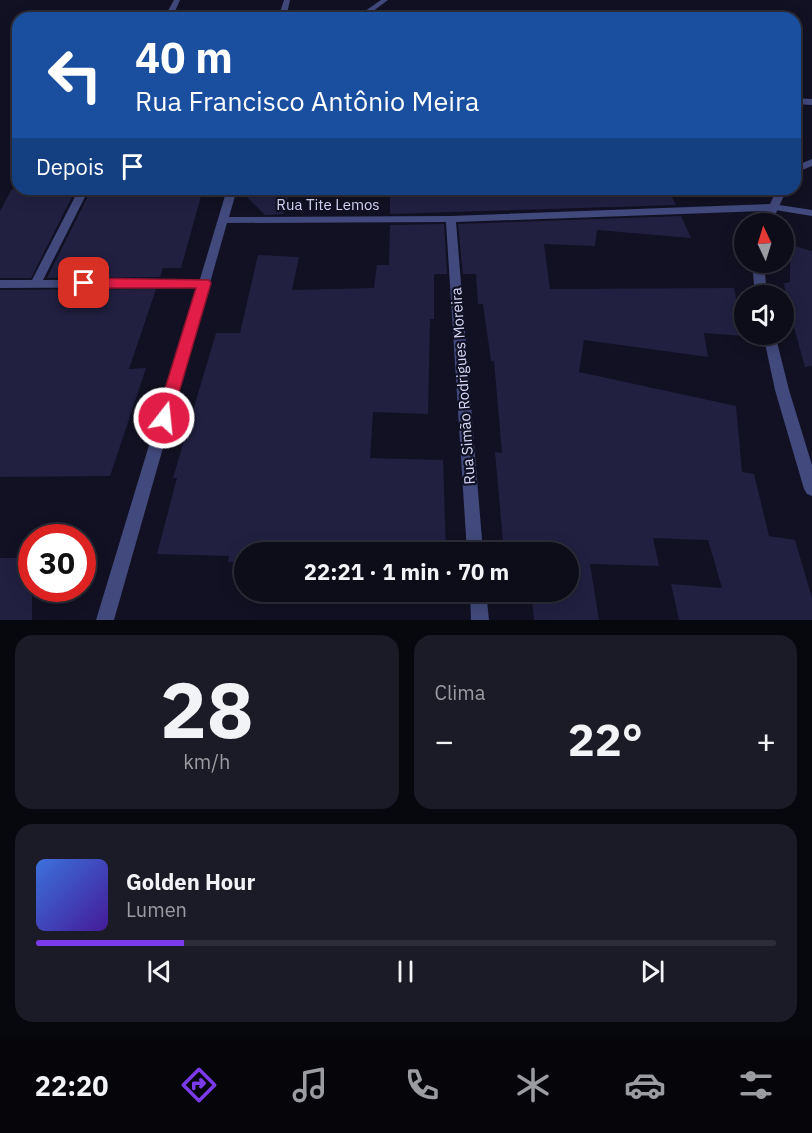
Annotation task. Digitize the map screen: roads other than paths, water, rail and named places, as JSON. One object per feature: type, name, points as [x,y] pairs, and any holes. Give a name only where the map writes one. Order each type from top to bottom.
[{"type":"street","points":[[367,12],[384,0]]},
{"type":"street","points":[[36,283],[81,195]]},
{"type":"street","points":[[105,620],[230,195]]},
{"type":"street","points":[[770,213],[779,195]]},
{"type":"street","name":"Rua Tite Lemos","points":[[222,220],[451,219],[773,207],[812,213]]},
{"type":"street","name":"Rua Simão Rodrigues Moreira","points":[[451,219],[474,542]]},
{"type":"street","points":[[0,284],[204,283]]},
{"type":"street","points":[[772,345],[782,390],[812,489]]},
{"type":"street","points":[[479,602],[480,620]]}]
